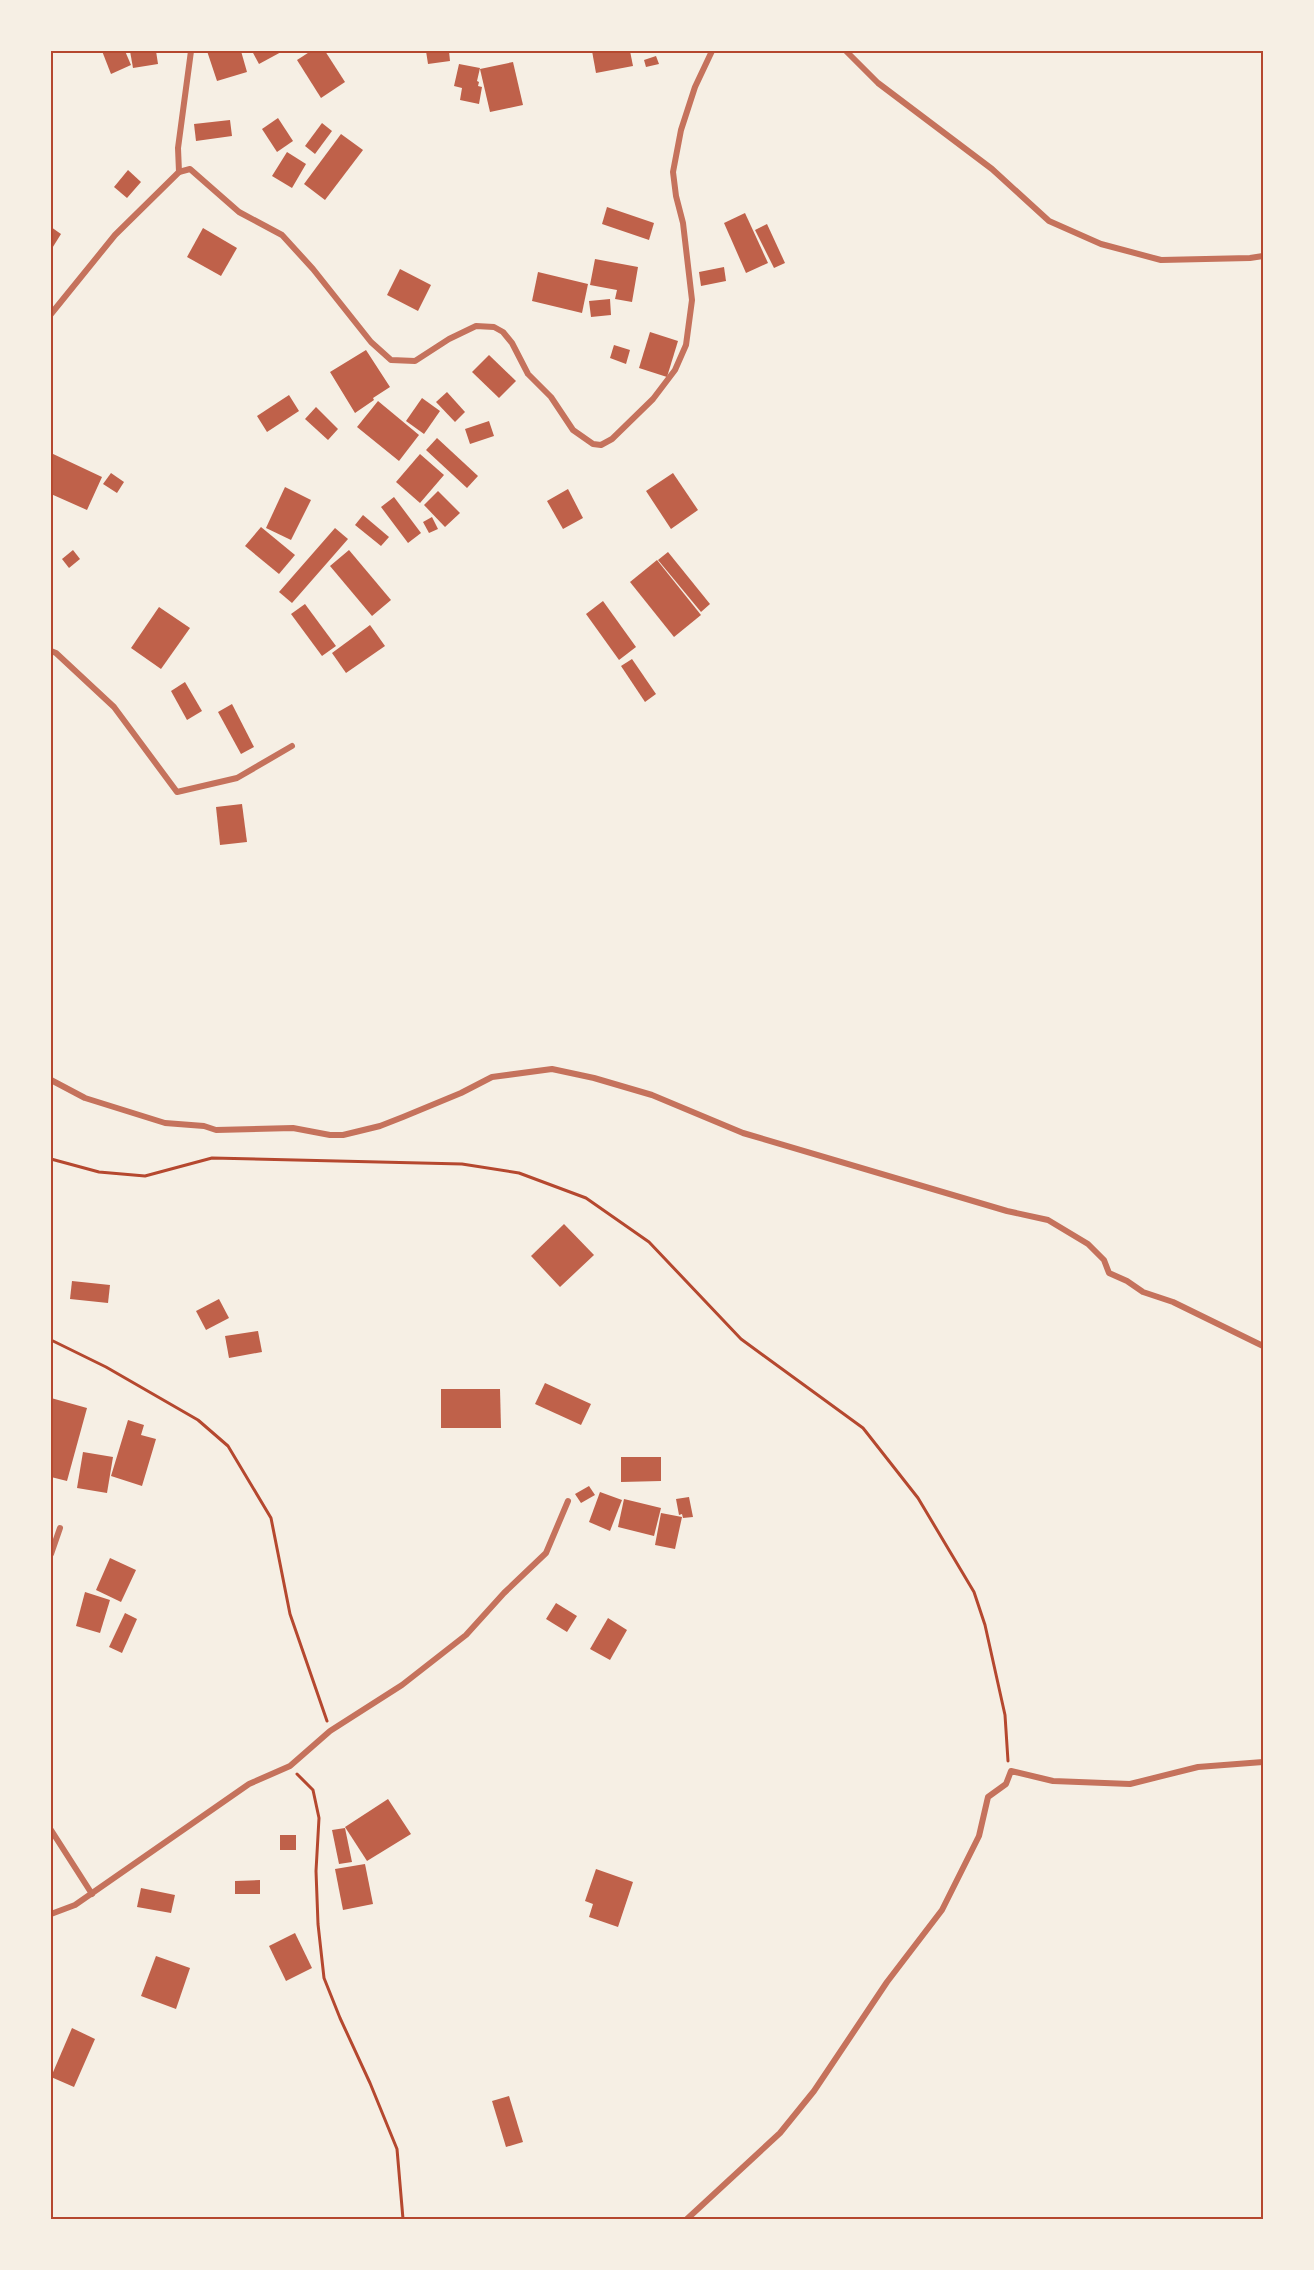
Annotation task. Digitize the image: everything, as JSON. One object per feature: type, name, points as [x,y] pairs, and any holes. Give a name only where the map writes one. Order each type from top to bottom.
[{"type":"street","points":[[179,172],[178,148],[191,51]]},
{"type":"street","points":[[51,314],[115,235],[179,172],[190,170],[238,212],[282,235],[365,335],[391,360],[415,361],[449,339],[476,326],[494,327],[503,332],[512,343],[528,374],[551,397],[573,430],[593,444],[601,444],[612,439],[653,399],[675,370],[686,345],[692,300],[673,172],[681,130],[691,98],[712,51]]},
{"type":"street","points":[[846,51],[878,83],[992,169],[1049,221],[1101,244],[1161,260],[1263,256]]},
{"type":"street","points":[[51,651],[56,653],[114,707],[177,792],[237,778],[292,746]]},
{"type":"street","points":[[51,1080],[85,1098],[165,1123],[204,1126],[216,1130],[293,1128],[330,1136],[380,1126],[461,1093],[492,1077],[552,1069],[594,1078],[652,1095],[743,1133],[1007,1211],[1048,1220],[1088,1244],[1104,1260],[1109,1273],[1143,1292],[1173,1302],[1263,1346]]},
{"type":"street","points":[[51,1914],[75,1905],[92,1894],[249,1784],[290,1766],[330,1731],[402,1685],[466,1635],[504,1593],[546,1553],[568,1501]]},
{"type":"street","points":[[51,1554],[60,1528]]},
{"type":"street","points":[[687,2219],[780,2133],[814,2091],[886,1982],[942,1910],[979,1836],[988,1797],[1006,1784],[1011,1771],[1053,1781],[1130,1784],[1198,1767],[1263,1762]]},
{"type":"street","points":[[51,1830],[92,1894]]},
{"type":"path","points":[[51,1159],[99,1172],[145,1176],[212,1158],[462,1164],[519,1173],[586,1198],[649,1242],[741,1339],[863,1428],[918,1498],[974,1593],[985,1625],[1005,1715],[1008,1760],[1006,1784]]},
{"type":"path","points":[[51,1340],[106,1367],[198,1420],[228,1446],[271,1518],[290,1614],[330,1731]]},
{"type":"path","points":[[290,1766],[314,1790],[319,1818],[316,1870],[318,1924],[324,1978],[397,2149],[402,2219]]},
{"type":"building","points":[[102,51],[125,51],[131,65],[111,74]]},
{"type":"building","points":[[130,51],[156,51],[158,64],[133,68]]},
{"type":"building","points":[[207,51],[241,51],[247,72],[217,81]]},
{"type":"building","points":[[252,51],[283,51],[259,64]]},
{"type":"building","points":[[311,51],[325,51],[345,82],[321,98],[297,60]]},
{"type":"building","points":[[426,51],[449,51],[450,61],[428,64]]},
{"type":"building","points":[[592,51],[630,51],[633,66],[596,73]]},
{"type":"building","points":[[656,56],[659,64],[646,67],[644,60]]},
{"type":"building","points":[[513,62],[523,105],[490,112],[480,69]]},
{"type":"building","points":[[459,64],[480,68],[477,81],[478,86],[482,87],[479,104],[460,100],[462,88],[454,86]]},
{"type":"building","points":[[278,118],[293,141],[277,152],[262,129]]},
{"type":"building","points":[[230,120],[232,136],[196,141],[194,124]]},
{"type":"building","points":[[322,123],[332,131],[315,154],[305,146]]},
{"type":"building","points":[[341,134],[363,150],[325,200],[304,184]]},
{"type":"building","points":[[287,152],[306,164],[292,188],[272,176]]},
{"type":"building","points":[[128,170],[141,182],[127,198],[114,187]]},
{"type":"building","points":[[607,207],[654,223],[649,240],[602,224]]},
{"type":"building","points":[[745,213],[768,263],[746,273],[724,223]]},
{"type":"building","points":[[767,224],[785,263],[774,268],[755,230]]},
{"type":"building","points":[[51,227],[61,234],[51,250]]},
{"type":"building","points":[[203,228],[237,248],[221,276],[187,257]]},
{"type":"building","points":[[595,259],[638,267],[632,302],[615,299],[617,290],[590,285]]},
{"type":"building","points":[[724,267],[726,281],[701,286],[699,272]]},
{"type":"building","points":[[400,269],[431,285],[418,311],[387,295]]},
{"type":"building","points":[[538,272],[588,284],[582,313],[532,301]]},
{"type":"building","points":[[610,299],[611,315],[591,317],[589,301]]},
{"type":"building","points":[[650,332],[678,341],[667,377],[639,368]]},
{"type":"building","points":[[614,345],[630,350],[626,364],[610,358]]},
{"type":"building","points":[[366,350],[390,387],[355,413],[330,372]]},
{"type":"building","points":[[489,355],[516,381],[499,398],[472,372]]},
{"type":"building","points":[[447,392],[465,412],[455,422],[436,402]]},
{"type":"building","points":[[289,395],[299,411],[267,432],[257,416]]},
{"type":"building","points":[[422,398],[440,411],[424,434],[406,421]]},
{"type":"building","points":[[378,401],[419,435],[399,461],[357,427]]},
{"type":"building","points":[[316,407],[338,429],[328,440],[305,419]]},
{"type":"building","points":[[489,421],[494,436],[470,444],[465,429]]},
{"type":"building","points":[[437,438],[478,476],[467,488],[426,450]]},
{"type":"building","points":[[51,453],[102,477],[87,510],[51,494]]},
{"type":"building","points":[[420,454],[444,475],[420,503],[396,482]]},
{"type":"building","points":[[111,473],[124,482],[117,493],[103,484]]},
{"type":"building","points":[[673,473],[698,510],[671,529],[646,491]]},
{"type":"building","points":[[285,487],[311,500],[291,540],[266,528]]},
{"type":"building","points":[[568,489],[583,518],[563,529],[547,501]]},
{"type":"building","points":[[438,491],[460,513],[445,527],[424,505]]},
{"type":"building","points":[[394,497],[421,533],[408,543],[381,507]]},
{"type":"building","points":[[363,515],[389,537],[381,546],[355,525]]},
{"type":"building","points":[[432,517],[438,529],[429,533],[423,522]]},
{"type":"building","points":[[261,527],[295,555],[279,574],[245,546]]},
{"type":"building","points":[[335,528],[348,539],[292,603],[279,592]]},
{"type":"building","points":[[73,550],[80,559],[69,568],[62,559]]},
{"type":"building","points":[[349,550],[391,600],[372,616],[330,566]]},
{"type":"building","points":[[668,552],[710,604],[701,612],[658,560]]},
{"type":"building","points":[[657,560],[701,615],[674,637],[630,582]]},
{"type":"building","points":[[603,601],[636,647],[619,660],[586,614]]},
{"type":"building","points":[[305,604],[336,646],[322,656],[291,614]]},
{"type":"building","points":[[159,607],[190,628],[161,669],[131,648]]},
{"type":"building","points":[[370,625],[385,646],[346,673],[332,653]]},
{"type":"building","points":[[632,659],[656,694],[645,702],[621,666]]},
{"type":"building","points":[[185,682],[202,711],[187,720],[171,691]]},
{"type":"building","points":[[232,704],[254,747],[241,754],[218,712]]},
{"type":"building","points":[[242,804],[247,842],[220,845],[216,807]]},
{"type":"building","points":[[564,1224],[594,1255],[560,1287],[531,1256]]},
{"type":"building","points":[[72,1281],[110,1285],[108,1303],[70,1299]]},
{"type":"building","points":[[219,1299],[229,1318],[206,1330],[196,1311]]},
{"type":"building","points":[[258,1331],[262,1352],[229,1358],[225,1336]]},
{"type":"building","points":[[545,1383],[591,1404],[581,1425],[535,1404]]},
{"type":"building","points":[[441,1389],[500,1389],[501,1428],[441,1428]]},
{"type":"building","points":[[51,1398],[87,1408],[67,1481],[51,1477]]},
{"type":"building","points":[[128,1420],[144,1425],[141,1435],[156,1439],[142,1486],[111,1476]]},
{"type":"building","points":[[83,1452],[113,1457],[107,1493],[77,1488]]},
{"type":"building","points":[[621,1457],[661,1457],[661,1481],[621,1482]]},
{"type":"building","points":[[589,1486],[595,1495],[581,1503],[575,1494]]},
{"type":"building","points":[[600,1492],[622,1500],[610,1531],[589,1522]]},
{"type":"building","points":[[689,1497],[693,1517],[683,1518],[682,1514],[679,1515],[676,1499]]},
{"type":"building","points":[[624,1499],[661,1508],[654,1536],[618,1527]]},
{"type":"building","points":[[661,1513],[682,1517],[675,1549],[655,1545]]},
{"type":"building","points":[[110,1558],[136,1570],[121,1602],[96,1590]]},
{"type":"building","points":[[85,1592],[110,1600],[100,1633],[76,1626]]},
{"type":"building","points":[[556,1603],[577,1616],[567,1632],[546,1619]]},
{"type":"building","points":[[125,1613],[137,1619],[122,1653],[109,1647]]},
{"type":"building","points":[[608,1618],[627,1630],[610,1660],[590,1649]]},
{"type":"building","points":[[388,1799],[411,1834],[367,1861],[345,1827]]},
{"type":"building","points":[[345,1828],[352,1862],[339,1864],[332,1830]]},
{"type":"building","points":[[280,1835],[296,1835],[296,1850],[280,1850]]},
{"type":"building","points":[[365,1864],[373,1904],[343,1910],[335,1869]]},
{"type":"building","points":[[596,1869],[633,1882],[618,1927],[589,1917],[593,1904],[585,1901]]},
{"type":"building","points":[[260,1880],[260,1894],[235,1894],[235,1881]]},
{"type":"building","points":[[141,1888],[175,1895],[171,1913],[137,1907]]},
{"type":"building","points":[[295,1933],[312,1968],[286,1981],[269,1946]]},
{"type":"building","points":[[156,1956],[190,1968],[176,2009],[141,1996]]},
{"type":"building","points":[[72,2028],[95,2039],[74,2087],[51,2077]]},
{"type":"building","points":[[509,2096],[523,2142],[506,2147],[492,2101]]}]
